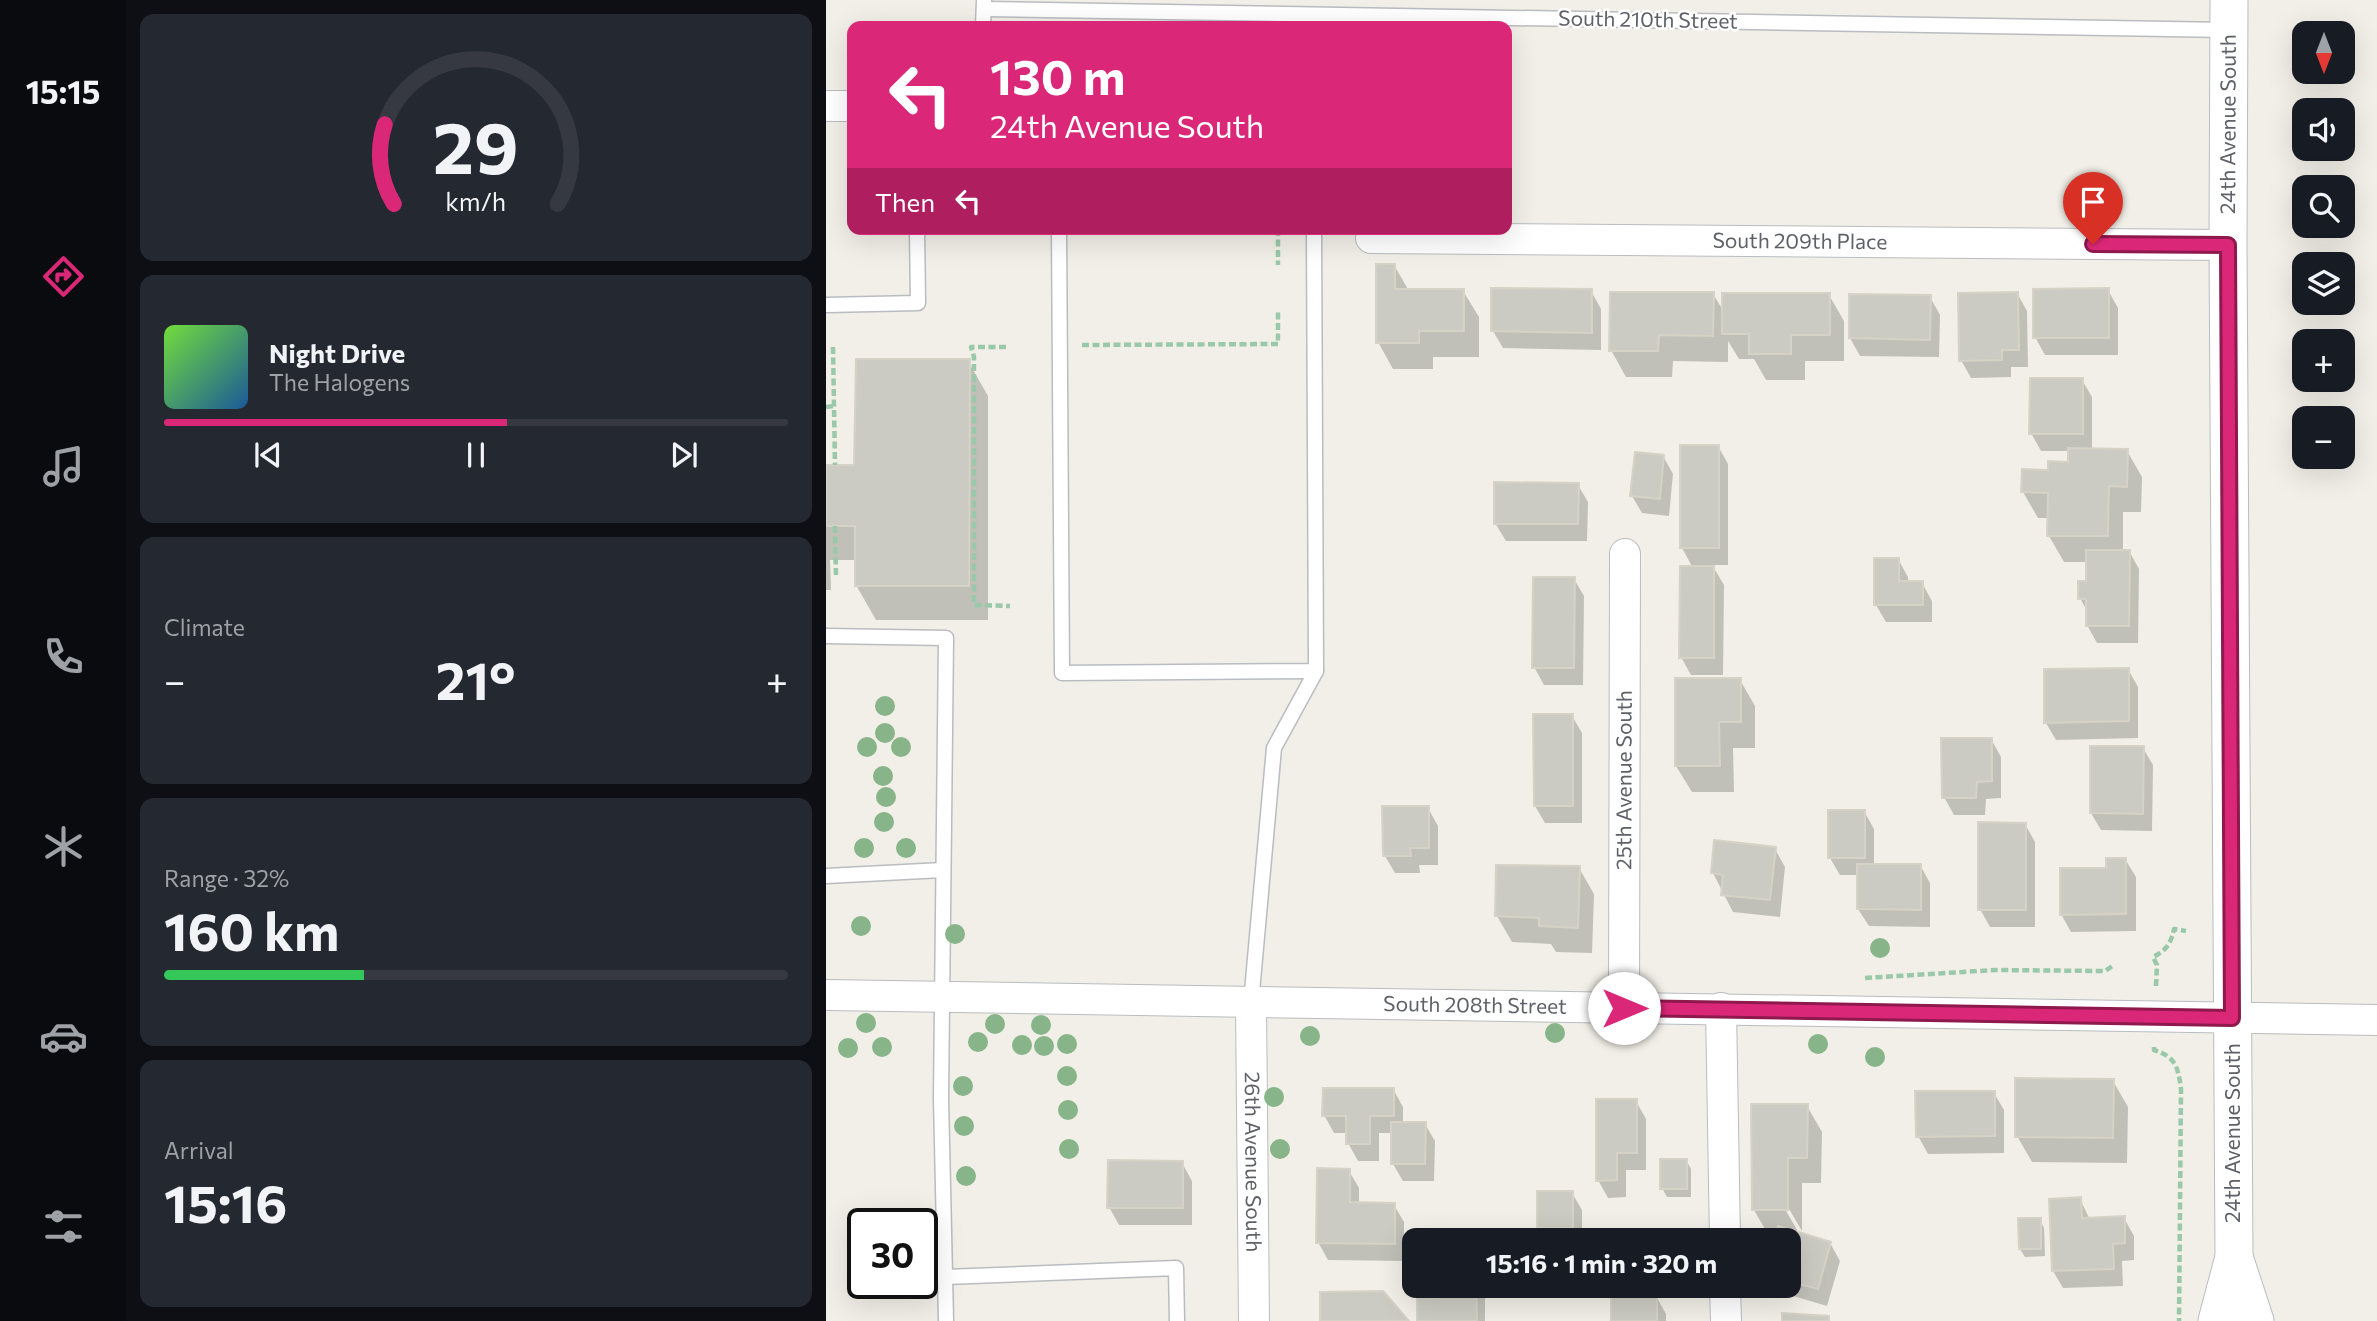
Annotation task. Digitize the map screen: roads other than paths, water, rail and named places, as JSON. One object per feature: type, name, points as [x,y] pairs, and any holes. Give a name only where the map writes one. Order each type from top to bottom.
[{"type":"street","name":"24th Avenue South","points":[[2217,1321],[2234,1257],[2229,15]]},
{"type":"street","points":[[826,106],[847,106]]},
{"type":"street","name":"South 209th Place","points":[[1370,238],[2228,245]]},
{"type":"street","name":"25th Avenue South","points":[[1624,1008],[1625,554]]},
{"type":"street","name":"South 208th Street","points":[[826,995],[2377,1020]]},
{"type":"street","name":"26th Avenue South","points":[[1251,1003],[1254,1321]]},
{"type":"street","points":[[1721,1009],[1725,1228]]},
{"type":"street","name":"24th Avenue South","points":[[2234,1257],[2255,1321]]},
{"type":"street","points":[[1726,1298],[1726,1321]]},
{"type":"lane","name":"South 210th Street","points":[[984,4],[2229,15]]},
{"type":"lane","points":[[826,305],[918,303],[917,235]]},
{"type":"lane","points":[[1059,235],[1062,673],[1316,671]]},
{"type":"lane","points":[[1251,1003],[1274,748],[1316,671],[1314,235]]},
{"type":"lane","points":[[826,636],[946,638],[941,997],[946,1321]]},
{"type":"lane","points":[[826,876],[943,870]]},
{"type":"lane","points":[[945,1277],[1176,1268],[1177,1321]]}]
